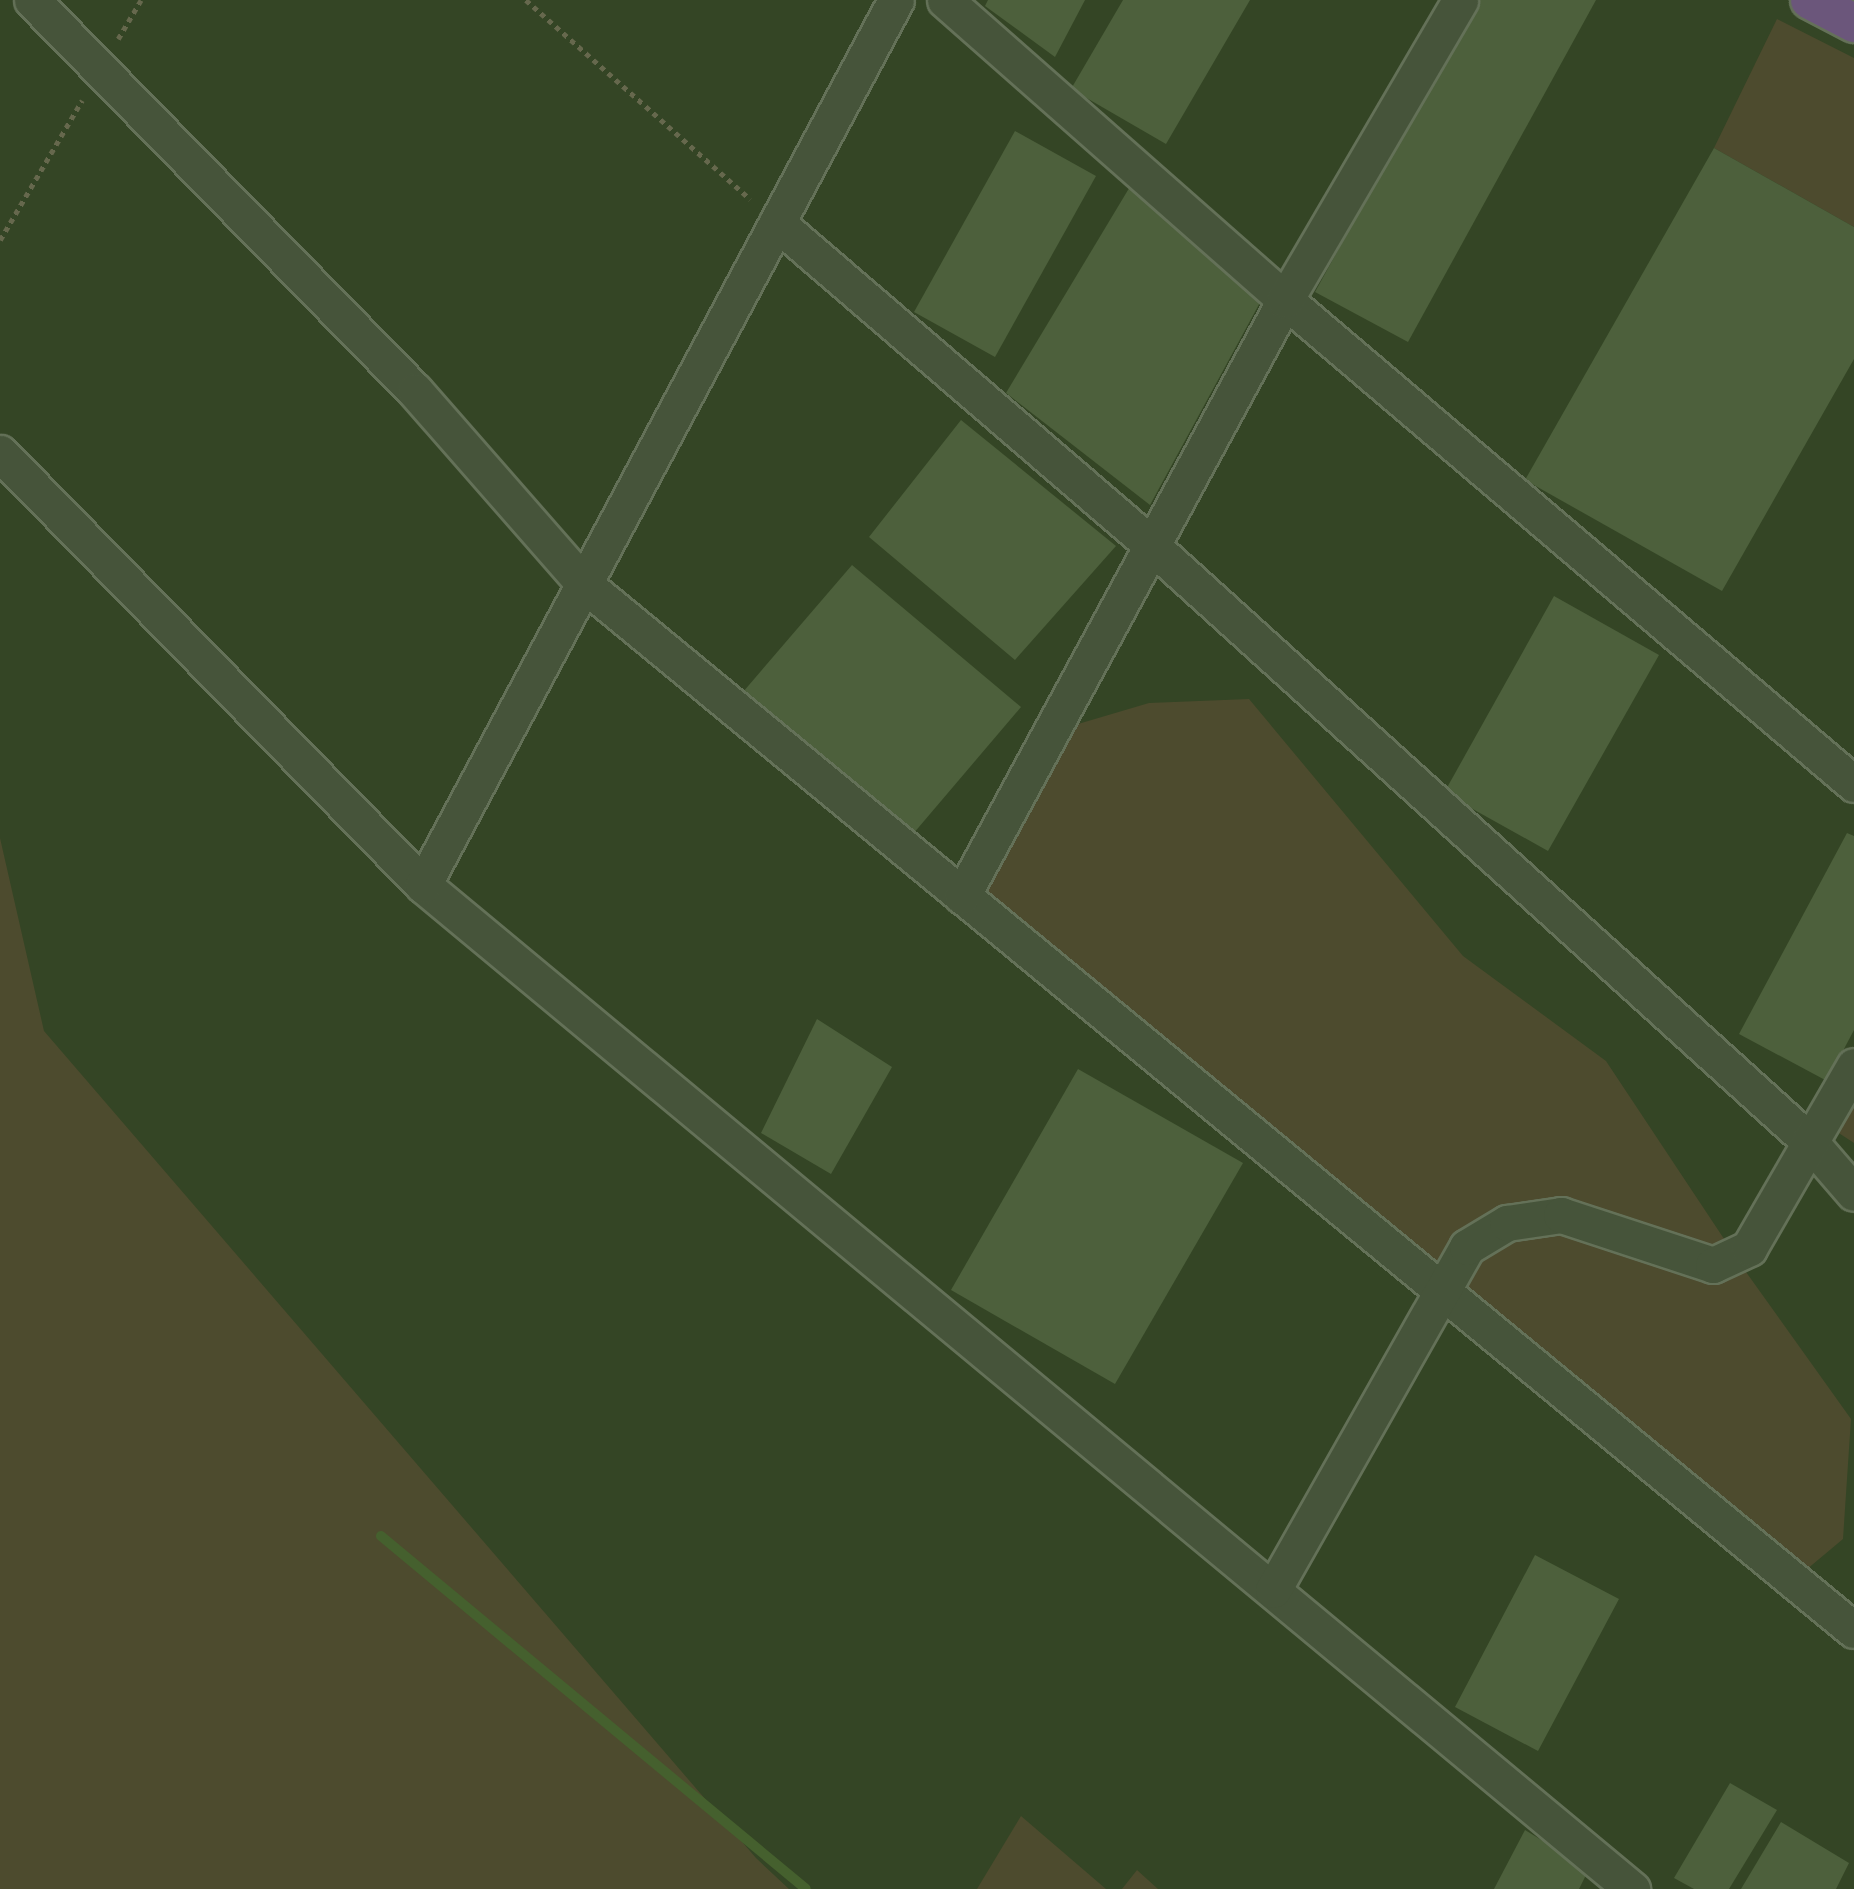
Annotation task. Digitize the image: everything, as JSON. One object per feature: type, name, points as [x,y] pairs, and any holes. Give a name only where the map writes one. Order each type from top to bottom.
[{"type":"highway","points":[[1811,0],[1854,23]]},
{"type":"street","points":[[32,0],[415,391],[584,584],[1854,1630]]},
{"type":"street","points":[[424,885],[896,0]]},
{"type":"street","points":[[945,0],[1285,300],[1854,784]]},
{"type":"street","points":[[962,896],[1285,300],[1460,0]]},
{"type":"street","points":[[777,222],[1152,546],[1810,1142],[1854,1193]]},
{"type":"street","points":[[0,453],[424,885],[1632,1889]]},
{"type":"street","points":[[1273,1590],[1467,1247],[1507,1223],[1561,1215],[1713,1265],[1749,1248],[1854,1066]]},
{"type":"path","points":[[0,240],[141,0]]},
{"type":"path","points":[[526,0],[777,222]]},
{"type":"shaded area","points":[[1777,19],[1854,58],[1854,227],[1714,148]]},
{"type":"shaded area","points":[[1249,699],[1463,956],[1606,1061],[1746,1272],[1851,1419],[1843,1539],[1794,1580],[1333,1179],[979,885],[1051,732],[1149,703]]},
{"type":"shaded area","points":[[0,838],[44,1031],[756,1858],[789,1889],[0,1889]]},
{"type":"shaded area","points":[[1854,1066],[1854,1143],[1822,1122]]},
{"type":"shaded area","points":[[1021,1816],[1106,1889],[977,1889]]},
{"type":"shaded area","points":[[1137,1870],[1158,1889],[1122,1889]]},
{"type":"building","points":[[988,0],[1085,0],[1055,57],[985,6]]},
{"type":"building","points":[[1123,0],[1250,0],[1166,144],[1071,89]]},
{"type":"building","points":[[1476,0],[1596,0],[1408,342],[1315,292]]},
{"type":"building","points":[[1015,131],[1096,176],[995,357],[914,312]]},
{"type":"building","points":[[1714,148],[1854,227],[1854,359],[1722,591],[1525,480]]},
{"type":"building","points":[[1131,185],[1263,297],[1150,505],[1006,393]]},
{"type":"building","points":[[961,420],[1116,546],[1015,660],[869,537]]},
{"type":"building","points":[[852,565],[1021,707],[913,834],[743,692]]},
{"type":"building","points":[[1554,596],[1659,655],[1548,851],[1444,793]]},
{"type":"building","points":[[1847,833],[1854,836],[1854,1030],[1827,1081],[1739,1034]]},
{"type":"building","points":[[817,1019],[892,1067],[831,1174],[761,1133]]},
{"type":"building","points":[[1078,1069],[1243,1163],[1115,1384],[951,1290]]},
{"type":"building","points":[[1535,1555],[1619,1599],[1538,1751],[1455,1707]]},
{"type":"building","points":[[1730,1783],[1777,1810],[1729,1889],[1694,1889],[1674,1878]]},
{"type":"building","points":[[1781,1822],[1849,1863],[1836,1889],[1741,1889]]},
{"type":"building","points":[[1525,1830],[1589,1869],[1579,1889],[1494,1889]]},
{"type":"waterway","points":[[381,1536],[806,1889]]}]
